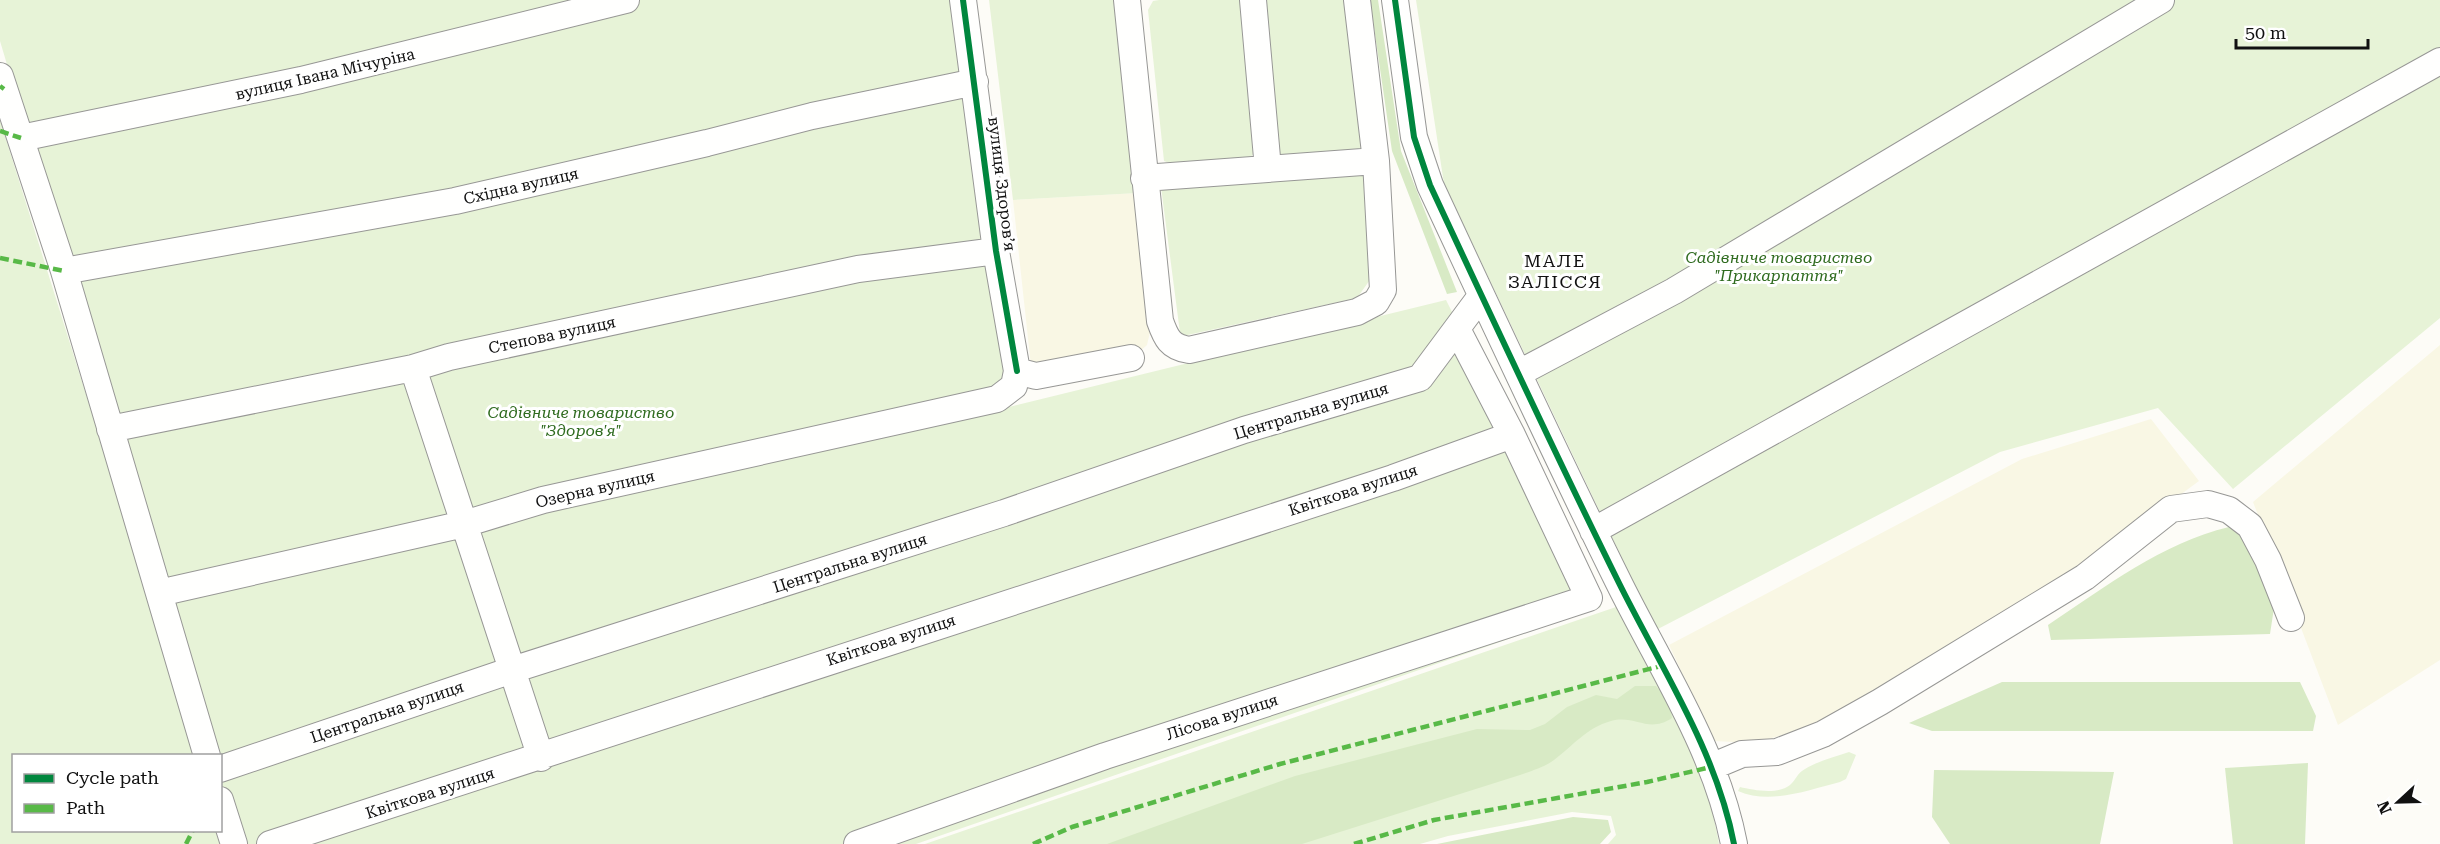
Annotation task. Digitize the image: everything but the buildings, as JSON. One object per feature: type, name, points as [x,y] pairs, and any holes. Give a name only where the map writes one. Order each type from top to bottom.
[{"type":"street","name":"вулиця Івана Мічуріна","points":[[21,138],[301,80],[626,0]]},
{"type":"street","name":"вулиця Здоровʼя","points":[[963,0],[996,251],[1017,371]]},
{"type":"street","points":[[1127,0],[1160,321],[1167,340],[1176,348],[1189,350],[1357,312],[1376,302],[1383,290],[1384,269],[1376,161],[1357,0]]},
{"type":"street","points":[[1253,0],[1268,169]]},
{"type":"street","points":[[1395,0],[1414,137],[1430,185],[1593,531],[1684,708],[1711,767],[1733,838]]},
{"type":"street","points":[[1519,373],[1674,291],[2161,0]]},
{"type":"street","points":[[1593,531],[2440,61]]},
{"type":"street","points":[[0,76],[64,271],[206,754]]},
{"type":"street","name":"Східна вулиця","points":[[64,271],[455,201],[707,143],[812,116],[975,82]]},
{"type":"street","points":[[1144,178],[1376,161]]},
{"type":"street","name":"Степова вулиця","points":[[110,429],[413,368],[449,357],[858,269],[996,251]]},
{"type":"street","name":"Центральна вулиця","points":[[222,768],[512,670],[1004,513],[1244,430],[1420,378],[1481,296]]},
{"type":"street","points":[[1457,329],[1512,435]]},
{"type":"street","points":[[1017,371],[1036,376],[1131,358]]},
{"type":"street","points":[[413,368],[541,758]]},
{"type":"street","name":"Озерна вулиця","points":[[159,593],[464,524],[543,500],[997,399],[1014,386],[1017,371]]},
{"type":"street","name":"Лісова вулиця","points":[[857,844],[1105,756],[1589,598],[1512,435]]},
{"type":"street","name":"Квіткова вулиця","points":[[270,844],[541,758],[803,668],[1393,478],[1512,435]]},
{"type":"street","points":[[1711,767],[1742,754],[1777,752],[1823,734],[1871,708],[2085,578],[2171,509],[2208,504],[2229,510],[2250,526],[2268,560],[2291,618]]},
{"type":"street","points":[[222,806],[234,844]]},
{"type":"shaded area","points":[[1138,193],[1150,332],[1147,345],[1137,354],[1031,366],[1013,200]]},
{"type":"shaded area","points":[[2440,345],[2440,660],[2338,725],[2253,502]]},
{"type":"shaded area","points":[[2151,419],[2199,481],[2081,568],[1809,728],[1753,743],[1714,741],[1669,645],[2022,459]]},
{"type":"green space","name":"Садівниче товариство \"Здоров'я\"","points":[[0,0],[953,0],[1009,407],[1446,300],[1601,607],[916,844],[239,844],[222,785],[222,754],[213,754],[0,41]]},
{"type":"green space","points":[[989,0],[1115,0],[1138,193],[1013,200]]},
{"type":"green space","points":[[1240,0],[1257,150],[1247,161],[1177,166],[1164,161],[1148,10],[1153,1]]},
{"type":"green space","points":[[1260,0],[1346,0],[1365,143],[1357,154],[1280,157]]},
{"type":"green space","points":[[1370,0],[1378,0],[1401,151],[1457,292],[1447,294],[1392,151]]},
{"type":"green space","name":"Садівниче товариство \"Прикарпаття\"","points":[[1416,0],[2440,0],[2440,318],[2233,489],[2158,408],[2000,452],[1656,630],[1444,184]]},
{"type":"green space","points":[[0,120],[199,754],[12,754],[12,832],[221,832],[227,844],[0,844]]},
{"type":"green space","points":[[1361,172],[1372,187],[1372,277],[1357,298],[1183,336],[1180,333],[1161,187]]},
{"type":"green space","points":[[2229,527],[2252,545],[2274,608],[2270,634],[2051,640],[2048,625],[2135,568],[2180,544]]},
{"type":"green space","points":[[1616,607],[1678,721],[1703,781],[1719,844],[1608,844],[1616,835],[1611,816],[1572,812],[1448,836],[1420,844],[925,844]]},
{"type":"green space","points":[[2002,682],[2300,682],[2316,716],[2313,731],[1932,731],[1909,723]]},
{"type":"green space","points":[[1635,686],[1656,686],[1670,702],[1672,718],[1656,724],[1620,720],[1602,724],[1554,760],[1538,769],[1302,844],[1107,844],[1295,776],[1477,729],[1530,730],[1545,724],[1567,707],[1596,695],[1617,699]]},
{"type":"green space","points":[[1849,752],[1856,755],[1846,779],[1840,782],[1789,795],[1763,797],[1738,791],[1740,787],[1765,791],[1785,788],[1805,769]]},
{"type":"green space","points":[[2308,763],[2305,844],[2233,844],[2225,768]]},
{"type":"green space","points":[[1934,770],[2114,772],[2100,844],[1950,844],[1932,817]]},
{"type":"green space","points":[[1573,817],[1608,820],[1611,832],[1600,844],[1437,844]]},
{"type":"marked path","points":[[0,86],[4,89]]},
{"type":"marked path","points":[[0,131],[21,138]]},
{"type":"marked path","points":[[0,258],[64,271]]},
{"type":"marked path","points":[[1033,844],[1072,827],[1280,764],[1661,666]]},
{"type":"marked path","points":[[1354,844],[1434,820],[1647,782],[1711,767]]},
{"type":"marked path","points":[[186,844],[192,832]]},
{"type":"cycle path","points":[[963,0],[996,251],[1017,371]]},
{"type":"cycle path","points":[[1395,0],[1414,137],[1430,185],[1595,534],[1701,743],[1726,809],[1734,844]]},
{"type":"district","name":"МАЛЕ ЗАЛІССЯ","points":[[1555,270]]}]
